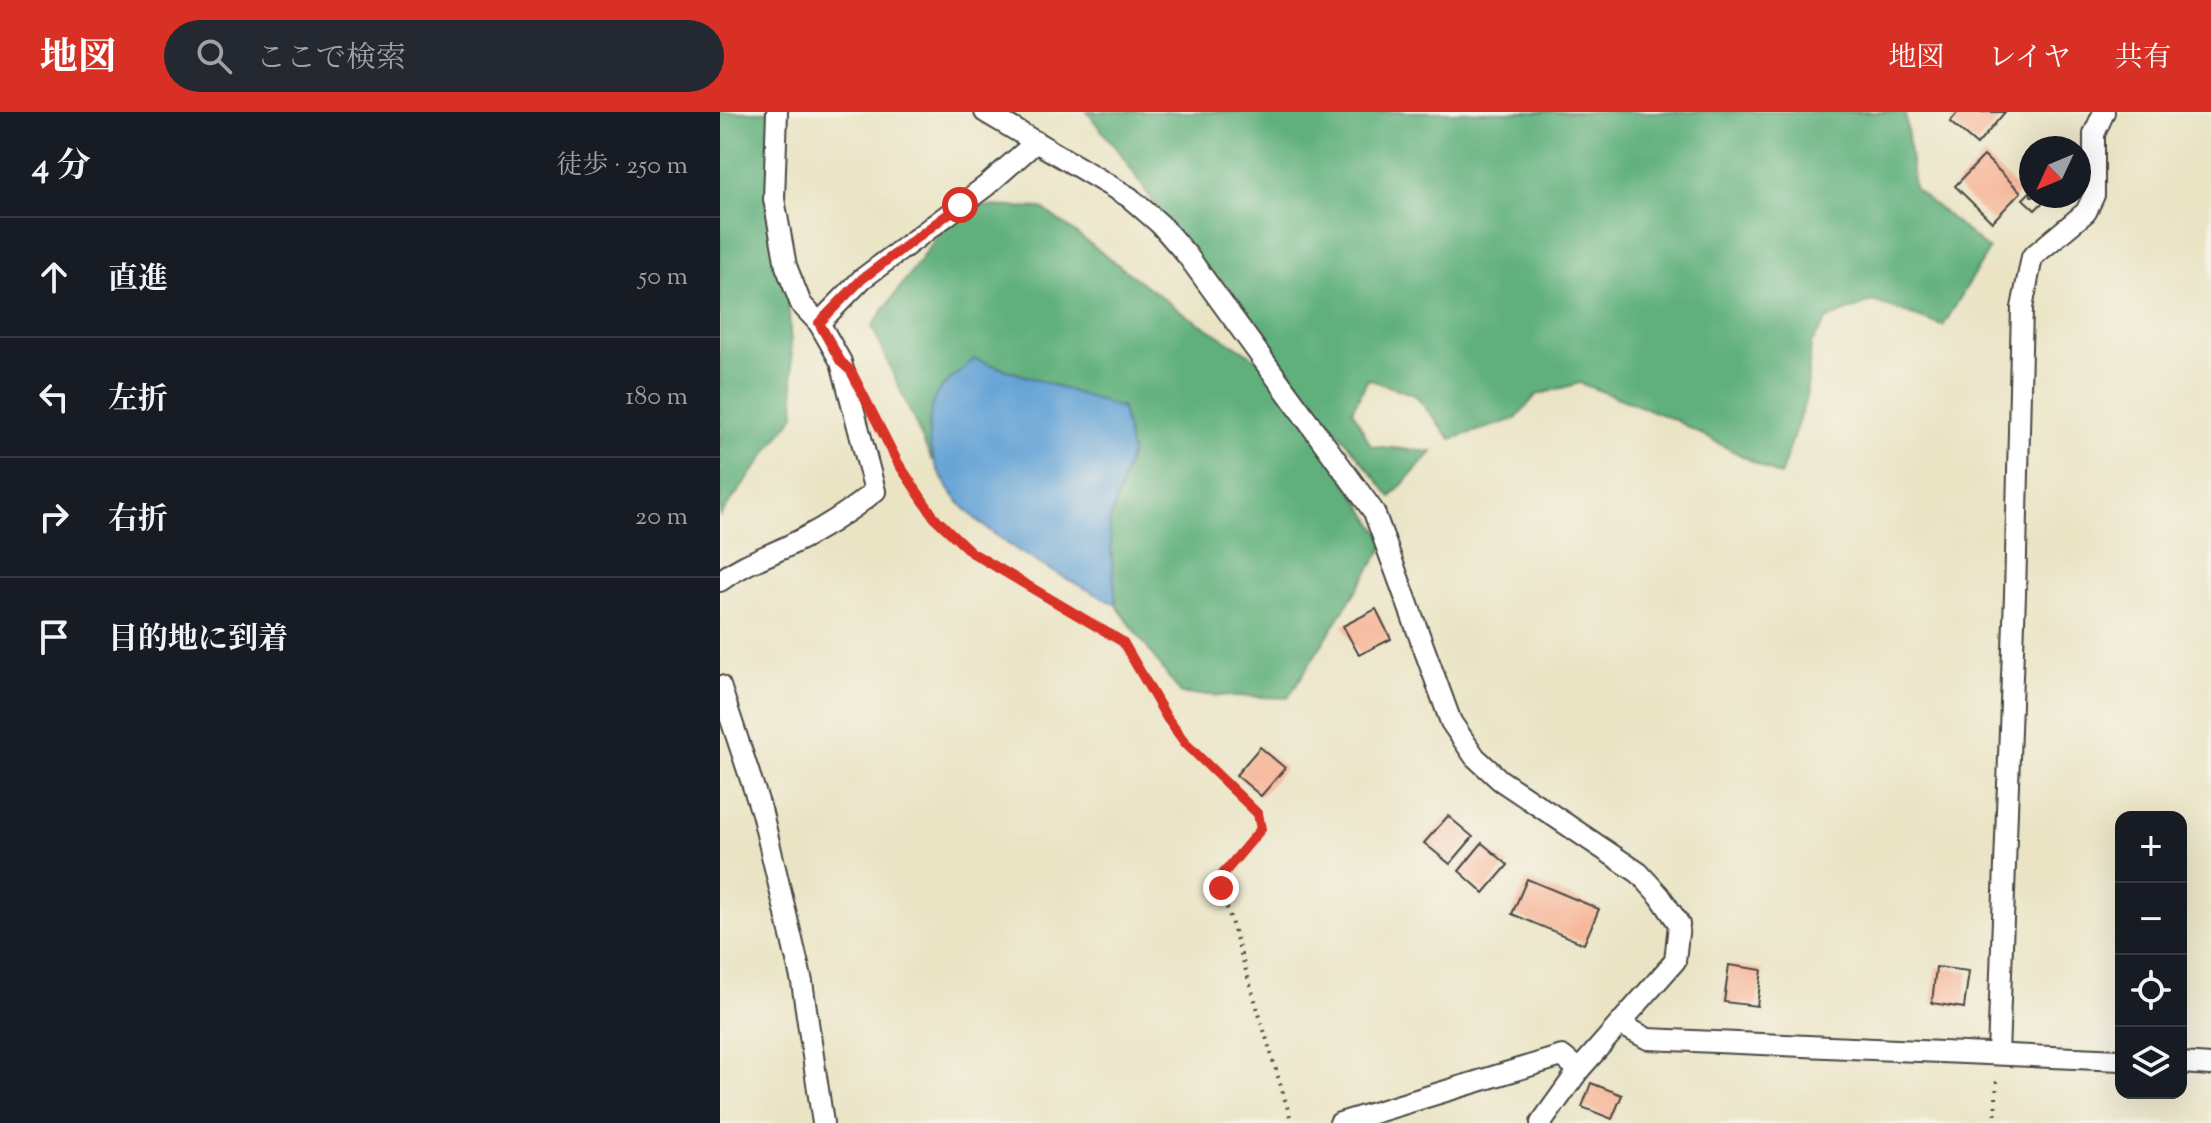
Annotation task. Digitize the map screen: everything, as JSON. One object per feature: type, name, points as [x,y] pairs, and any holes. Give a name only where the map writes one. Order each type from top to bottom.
[{"type":"street","points":[[720,581],[742,565],[788,546],[848,513],[875,491],[841,362],[819,323],[801,304],[786,266],[774,199],[777,112]]},
{"type":"street","points":[[985,112],[1129,197],[1160,224],[1234,317],[1374,512],[1451,722],[1475,757],[1500,780],[1539,808],[1639,873],[1679,924],[1675,961],[1622,1025],[1579,1070],[1541,1123]]},
{"type":"street","points":[[1998,1054],[2022,308],[2032,257],[2086,212],[2094,195],[2094,134],[2104,112]]},
{"type":"street","points":[[819,323],[862,279],[986,186],[1036,142]]},
{"type":"street","points":[[720,686],[762,813],[802,982],[823,1123]]},
{"type":"street","points":[[1622,1025],[1648,1039],[2115,1060]]},
{"type":"street","points":[[1340,1123],[1562,1056],[1579,1070]]},
{"type":"street","points":[[2187,1063],[2211,1065]]},
{"type":"path","points":[[886,438],[898,463],[934,517],[971,552],[1123,642],[1167,718],[1186,744],[1258,814],[1261,829],[1223,874],[1221,888],[1292,1123]]},
{"type":"path","points":[[1995,1123],[1998,1054]]},
{"type":"green space","points":[[720,112],[777,112],[795,415],[720,516]]},
{"type":"green space","points":[[1087,112],[1905,112],[1914,188],[1989,250],[1943,326],[1873,301],[1827,319],[1811,344],[1806,398],[1780,476],[1673,419],[1580,383],[1536,395],[1516,419],[1451,439],[1415,395],[1368,379],[1352,410],[1371,446],[1432,452],[1391,497],[1163,216]]},
{"type":"green space","points":[[960,205],[1042,208],[1180,311],[1271,368],[1386,543],[1288,698],[1181,694],[1116,605],[1109,524],[1131,452],[936,394],[932,461],[872,326]]},
{"type":"water","points":[[974,359],[1122,408],[1131,452],[1109,524],[1116,605],[1002,540],[954,496],[937,469],[929,440],[933,402],[938,392]]},
{"type":"building","points":[[1958,112],[2005,112],[1977,145],[1950,122]]},
{"type":"building","points":[[1984,156],[2019,190],[2019,194],[1992,222],[1955,186]]},
{"type":"building","points":[[1376,609],[1391,639],[1359,655],[1343,626]]},
{"type":"building","points":[[1260,747],[1285,768],[1261,796],[1236,775]]},
{"type":"building","points":[[1448,816],[1473,837],[1450,864],[1424,843]]},
{"type":"building","points":[[1482,843],[1508,865],[1484,893],[1459,871]]},
{"type":"building","points":[[1527,879],[1599,909],[1584,944],[1512,914]]},
{"type":"building","points":[[1729,965],[1762,970],[1757,1006],[1724,1002]]},
{"type":"building","points":[[1936,967],[1969,971],[1964,1008],[1932,1003]]},
{"type":"building","points":[[1591,1083],[1622,1095],[1612,1119],[1582,1107]]},
{"type":"route","points":[[960,205],[862,279],[819,323],[841,362],[851,371],[898,463],[934,517],[971,552],[1123,642],[1167,718],[1186,744],[1258,814],[1261,829],[1223,874],[1221,888]]}]
